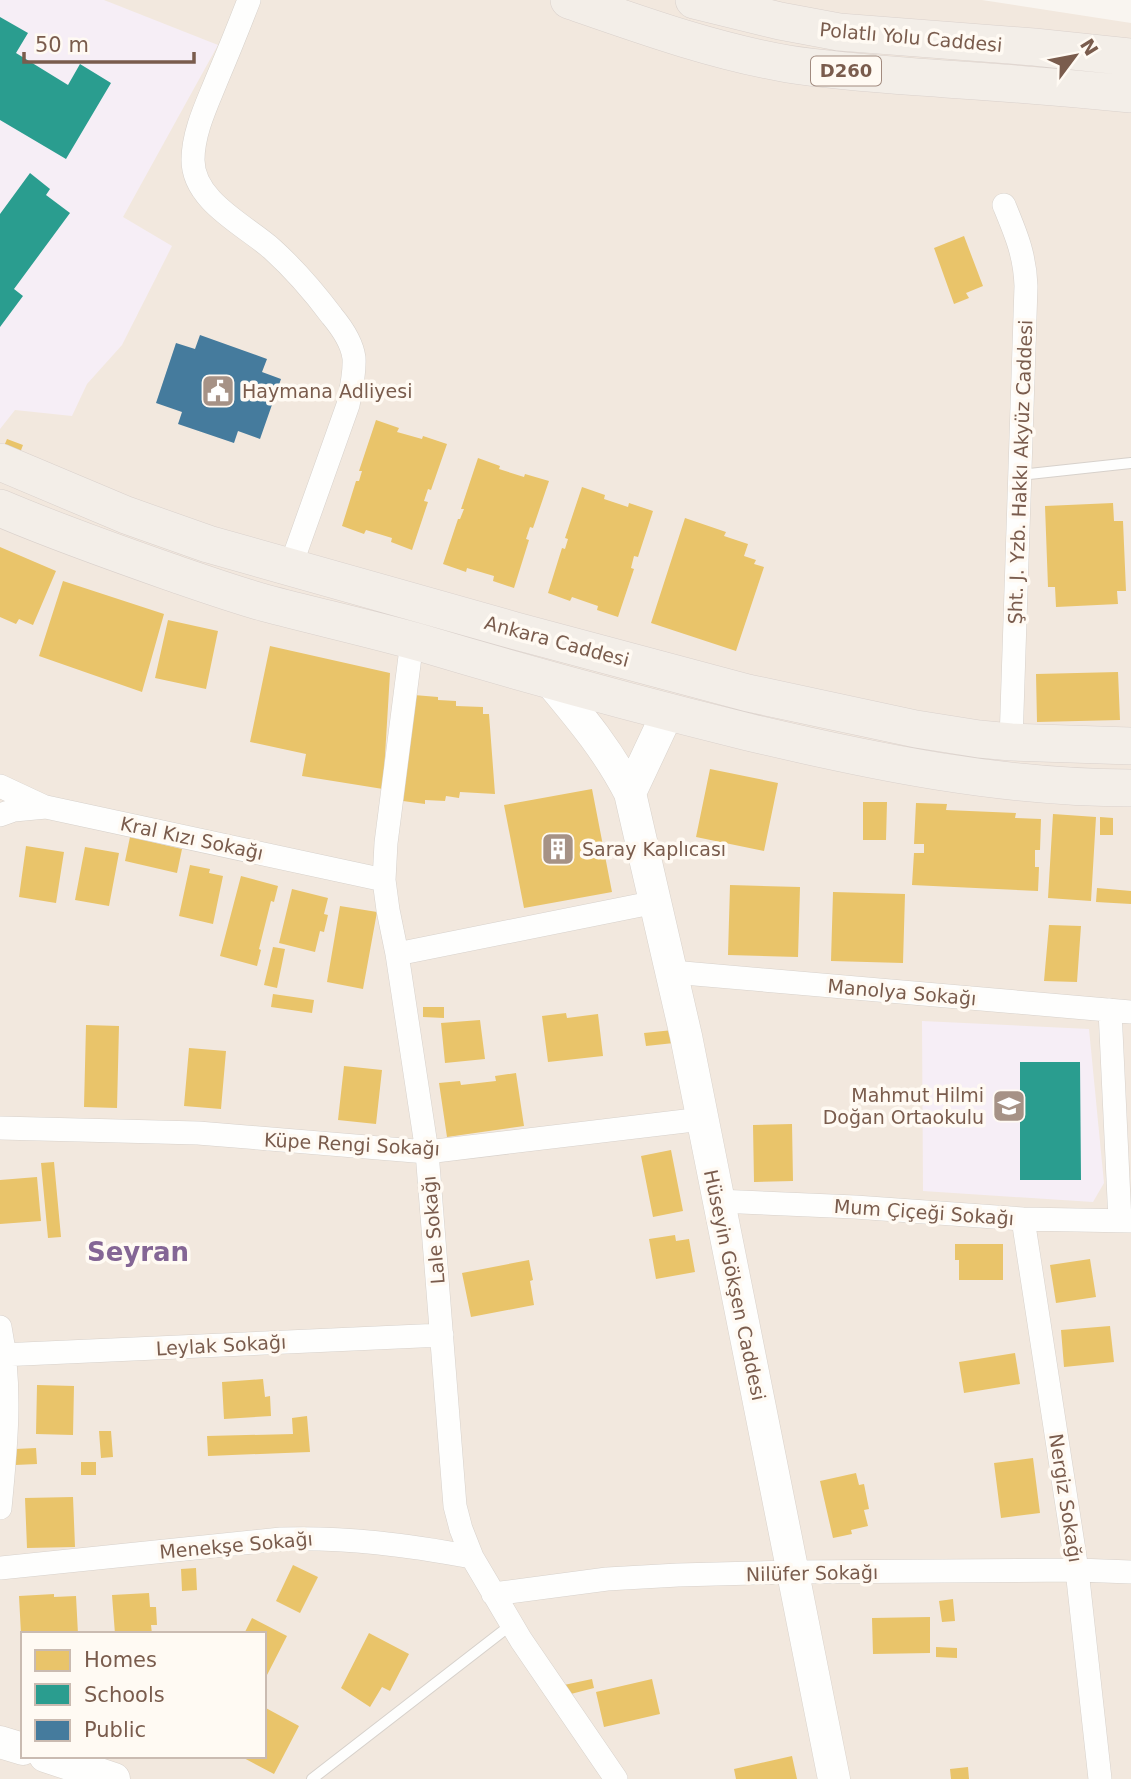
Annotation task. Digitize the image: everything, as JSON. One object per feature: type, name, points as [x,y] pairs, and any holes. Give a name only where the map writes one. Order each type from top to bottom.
[{"type":"main road","name":"Polatlı Yolu Caddesi","points":[[569,0],[665,33],[787,64],[854,72],[1131,94]]},
{"type":"main road","name":"Polatlı Yolu Caddesi","points":[[694,0],[839,32],[1131,57]]},
{"type":"main road","name":"Ankara Caddesi","points":[[0,462],[126,515],[208,544],[748,693],[916,729],[1011,743],[1131,746]]},
{"type":"main road","name":"Ankara Caddesi","points":[[0,508],[105,550],[263,602],[668,712],[900,765],[1008,781],[1131,788]]},
{"type":"street","points":[[249,0],[199,125],[193,160],[195,176],[203,191],[219,208],[270,247],[315,293],[344,332],[354,358],[348,405],[290,568]]},
{"type":"street","name":"Şht. J. Yzb. Hakkı Akyüz Caddesi","points":[[1004,205],[1018,239],[1025,265],[1026,286],[1011,743]]},
{"type":"street","name":"Lale Sokağı","points":[[412,641],[386,843],[384,880],[427,1152],[455,1506],[472,1557],[512,1625],[616,1779]]},
{"type":"street","name":"Hüseyin Gökşen Caddesi","points":[[550,681],[602,745],[630,793],[672,972],[834,1779]]},
{"type":"street","points":[[630,793],[668,712]]},
{"type":"street","points":[[0,786],[46,807]]},
{"type":"street","name":"Kral Kızı Sokağı","points":[[0,815],[14,810],[46,807],[384,880]]},
{"type":"street","points":[[397,954],[656,902]]},
{"type":"street","name":"Manolya Sokağı","points":[[672,972],[1121,1011]]},
{"type":"street","points":[[1121,1011],[1126,1221]]},
{"type":"street","name":"Küpe Rengi Sokağı","points":[[0,1128],[198,1133],[427,1152],[702,1119]]},
{"type":"street","name":"Mum Çiçeği Sokağı","points":[[718,1201],[830,1205],[1023,1219],[1126,1221]]},
{"type":"street","name":"Nergiz Sokağı","points":[[1023,1219],[1077,1570],[1100,1779]]},
{"type":"street","points":[[0,1327],[7,1427],[0,1508]]},
{"type":"street","name":"Leylak Sokağı","points":[[3,1355],[442,1335]]},
{"type":"street","name":"Menekşe Sokağı","points":[[0,1567],[281,1539],[324,1538],[418,1547],[472,1557]]},
{"type":"street","name":"Nilüfer Sokağı","points":[[494,1594],[607,1579],[794,1572],[1131,1572]]},
{"type":"street","points":[[0,1742],[21,1748]]},
{"type":"street","points":[[52,1758],[114,1779]]},
{"type":"lane","points":[[1020,475],[1131,463]]},
{"type":"lane","points":[[312,1779],[512,1625]]},
{"type":"shaded area","points":[[0,0],[982,0],[1131,23],[1131,1779],[0,1779]]},
{"type":"shaded area","points":[[0,0],[104,0],[218,45],[123,217],[172,246],[122,345],[87,384],[72,416],[15,410],[0,429]]},
{"type":"shaded area","name":"Mahmut Hilmi Doğan Ortaokulu","points":[[922,1021],[1089,1029],[1104,1183],[1093,1202],[923,1191]]},
{"type":"building: Homes","points":[[964,236],[983,286],[966,293],[969,298],[954,304],[934,248]]},
{"type":"building: Homes","points":[[376,420],[399,428],[397,432],[422,439],[423,436],[447,444],[431,490],[428,489],[424,501],[428,502],[412,550],[391,542],[392,538],[366,530],[364,534],[342,526],[356,481],[359,481],[362,471],[359,471]]},
{"type":"building: Homes","points":[[7,439],[23,445],[18,458],[2,451]]},
{"type":"building: Homes","points":[[478,458],[500,466],[499,469],[549,481],[533,528],[530,527],[526,539],[529,540],[514,588],[493,581],[494,576],[467,568],[466,572],[443,564],[464,509],[461,509]]},
{"type":"building: Homes","points":[[582,487],[605,495],[604,499],[653,511],[638,557],[634,556],[631,568],[634,569],[618,617],[597,610],[598,606],[572,597],[570,601],[548,593],[562,548],[565,549],[568,539],[565,538]]},
{"type":"building: Homes","points":[[1113,503],[1114,521],[1123,521],[1126,591],[1117,591],[1118,604],[1056,607],[1055,587],[1048,587],[1045,506]]},
{"type":"building: Homes","points":[[685,518],[726,532],[724,536],[748,544],[744,556],[756,560],[754,564],[764,567],[736,651],[651,623]]},
{"type":"building: Homes","points":[[0,547],[56,571],[33,625],[19,619],[16,624],[0,617]]},
{"type":"building: Homes","points":[[63,581],[164,614],[142,692],[39,656]]},
{"type":"building: Homes","points":[[168,620],[218,631],[206,689],[155,678]]},
{"type":"building: Homes","points":[[270,646],[390,673],[383,789],[302,776],[306,754],[250,742]]},
{"type":"building: Homes","points":[[1118,672],[1120,720],[1037,722],[1036,674]]},
{"type":"building: Homes","points":[[414,695],[456,701],[456,706],[483,707],[483,714],[489,714],[495,794],[460,792],[459,798],[446,796],[445,801],[425,800],[425,804],[403,801]]},
{"type":"building: Homes","points":[[710,769],[778,783],[764,851],[696,837]]},
{"type":"building: Homes","name":"Saray Kaplıcası","points":[[592,789],[612,892],[524,908],[504,805]]},
{"type":"building: Homes","points":[[863,802],[887,802],[886,840],[863,840]]},
{"type":"building: Homes","points":[[916,803],[947,804],[946,810],[1016,813],[1015,818],[1041,819],[1040,850],[1035,850],[1035,867],[1039,867],[1038,891],[912,885],[914,853],[924,853],[924,844],[914,844]]},
{"type":"building: Homes","points":[[1053,814],[1096,817],[1091,901],[1048,898]]},
{"type":"building: Homes","points":[[1100,817],[1113,818],[1113,835],[1100,835]]},
{"type":"building: Homes","points":[[130,837],[182,849],[177,873],[125,861]]},
{"type":"building: Homes","points":[[26,846],[64,852],[56,903],[19,897]]},
{"type":"building: Homes","points":[[85,847],[119,853],[109,906],[75,900]]},
{"type":"building: Homes","points":[[190,865],[210,869],[209,873],[223,876],[213,924],[179,916]]},
{"type":"building: Homes","points":[[241,876],[278,886],[274,902],[271,901],[257,966],[220,956]]},
{"type":"building: Homes","points":[[730,885],[800,887],[798,957],[728,955]]},
{"type":"building: Homes","points":[[1097,888],[1131,891],[1131,904],[1096,902]]},
{"type":"building: Homes","points":[[292,889],[328,898],[324,914],[328,915],[324,932],[320,931],[315,952],[279,943]]},
{"type":"building: Homes","points":[[833,892],[905,894],[903,963],[831,961]]},
{"type":"building: Homes","points":[[340,906],[377,912],[363,989],[327,982]]},
{"type":"building: Homes","points":[[1049,925],[1081,926],[1077,982],[1044,981]]},
{"type":"building: Homes","points":[[273,947],[285,949],[277,988],[264,985]]},
{"type":"building: Homes","points":[[273,994],[314,1000],[312,1013],[271,1007]]},
{"type":"building: Homes","points":[[423,1007],[444,1007],[444,1018],[423,1017]]},
{"type":"building: Homes","points":[[566,1013],[567,1018],[598,1014],[603,1056],[548,1062],[542,1016]]},
{"type":"building: Homes","points":[[480,1020],[485,1059],[445,1063],[441,1023]]},
{"type":"building: Homes","points":[[86,1025],[119,1026],[117,1108],[84,1107]]},
{"type":"building: Homes","points":[[673,1030],[674,1043],[646,1046],[644,1033]]},
{"type":"building: Homes","points":[[189,1048],[226,1051],[221,1109],[184,1106]]},
{"type":"building: Homes","points":[[344,1066],[382,1070],[376,1124],[338,1120]]},
{"type":"building: Homes","points":[[516,1073],[524,1126],[447,1137],[439,1083],[460,1081],[461,1085],[496,1081],[495,1076]]},
{"type":"building: Homes","points":[[792,1124],[793,1181],[754,1182],[753,1125]]},
{"type":"building: Homes","points":[[671,1150],[683,1211],[653,1217],[641,1156]]},
{"type":"building: Homes","points":[[54,1162],[61,1237],[48,1238],[41,1163]]},
{"type":"building: Homes","points":[[37,1177],[41,1221],[0,1224],[0,1180]]},
{"type":"building: Homes","points":[[675,1235],[676,1241],[689,1239],[695,1272],[656,1279],[649,1239]]},
{"type":"building: Homes","points":[[955,1244],[1003,1244],[1003,1280],[959,1280],[959,1260],[955,1260]]},
{"type":"building: Homes","points":[[1090,1259],[1096,1297],[1056,1303],[1050,1265]]},
{"type":"building: Homes","points":[[529,1260],[534,1305],[471,1317],[462,1273]]},
{"type":"building: Homes","points":[[1110,1326],[1114,1362],[1064,1367],[1061,1330]]},
{"type":"building: Homes","points":[[1015,1353],[1020,1384],[964,1393],[959,1362]]},
{"type":"building: Homes","points":[[263,1379],[265,1397],[270,1396],[271,1416],[224,1419],[222,1382]]},
{"type":"building: Homes","points":[[37,1385],[74,1386],[73,1435],[36,1434]]},
{"type":"building: Homes","points":[[307,1416],[310,1452],[208,1456],[207,1436],[293,1434],[292,1418]]},
{"type":"building: Homes","points":[[99,1431],[111,1431],[113,1457],[101,1458]]},
{"type":"building: Homes","points":[[36,1448],[37,1464],[15,1465],[15,1449]]},
{"type":"building: Homes","points":[[1033,1458],[1040,1513],[1001,1518],[994,1463]]},
{"type":"building: Homes","points":[[81,1462],[96,1462],[96,1475],[81,1475]]},
{"type":"building: Homes","points":[[856,1473],[859,1485],[864,1484],[869,1509],[864,1510],[868,1526],[851,1530],[852,1534],[833,1538],[820,1481]]},
{"type":"building: Homes","points":[[73,1497],[75,1547],[27,1548],[25,1498]]},
{"type":"building: Homes","points":[[293,1565],[318,1577],[300,1613],[276,1601]]},
{"type":"building: Homes","points":[[196,1568],[197,1590],[182,1591],[181,1569]]},
{"type":"building: Homes","points":[[149,1593],[150,1607],[156,1607],[157,1625],[151,1625],[152,1632],[115,1632],[112,1595]]},
{"type":"building: Homes","points":[[19,1596],[76,1596],[78,1632],[21,1634]]},
{"type":"building: Homes","points":[[953,1599],[955,1621],[942,1622],[939,1601]]},
{"type":"building: Homes","points":[[930,1617],[930,1653],[873,1654],[872,1618]]},
{"type":"building: Homes","points":[[252,1618],[287,1636],[267,1675],[266,1632],[245,1632]]},
{"type":"building: Homes","points":[[369,1633],[409,1654],[390,1691],[382,1687],[370,1707],[341,1688]]},
{"type":"building: Homes","points":[[936,1647],[957,1648],[957,1658],[936,1657]]},
{"type":"building: Homes","points":[[592,1679],[594,1688],[567,1695],[564,1685]]},
{"type":"building: Homes","points":[[652,1679],[660,1714],[604,1727],[596,1692]]},
{"type":"building: Homes","points":[[266,1708],[299,1726],[274,1774],[244,1758],[266,1758]]},
{"type":"building: Homes","points":[[792,1756],[797,1779],[736,1779],[734,1769]]},
{"type":"building: Homes","points":[[968,1767],[969,1779],[951,1779],[950,1769]]},
{"type":"building: Schools","points":[[0,17],[28,33],[16,53],[68,85],[80,64],[111,83],[66,159],[0,120]]},
{"type":"building: Schools","points":[[30,173],[50,189],[46,195],[70,213],[14,289],[23,296],[0,327],[0,214]]},
{"type":"building: Schools","points":[[1020,1062],[1080,1062],[1081,1180],[1020,1180]]},
{"type":"building: Public","name":"Haymana Adliyesi","points":[[200,335],[267,359],[262,372],[281,379],[260,439],[238,431],[234,443],[178,424],[182,412],[156,403],[176,343],[195,349]]},
{"type":"place","name":"Haymana Adliyesi","points":[[218,391]]},
{"type":"place","name":"Saray Kaplıcası","points":[[558,849]]},
{"type":"place","name":"Mahmut Hilmi Doğan Ortaokulu","points":[[1009,1106]]},
{"type":"district","name":"Seyran","points":[[138,1252]]}]
